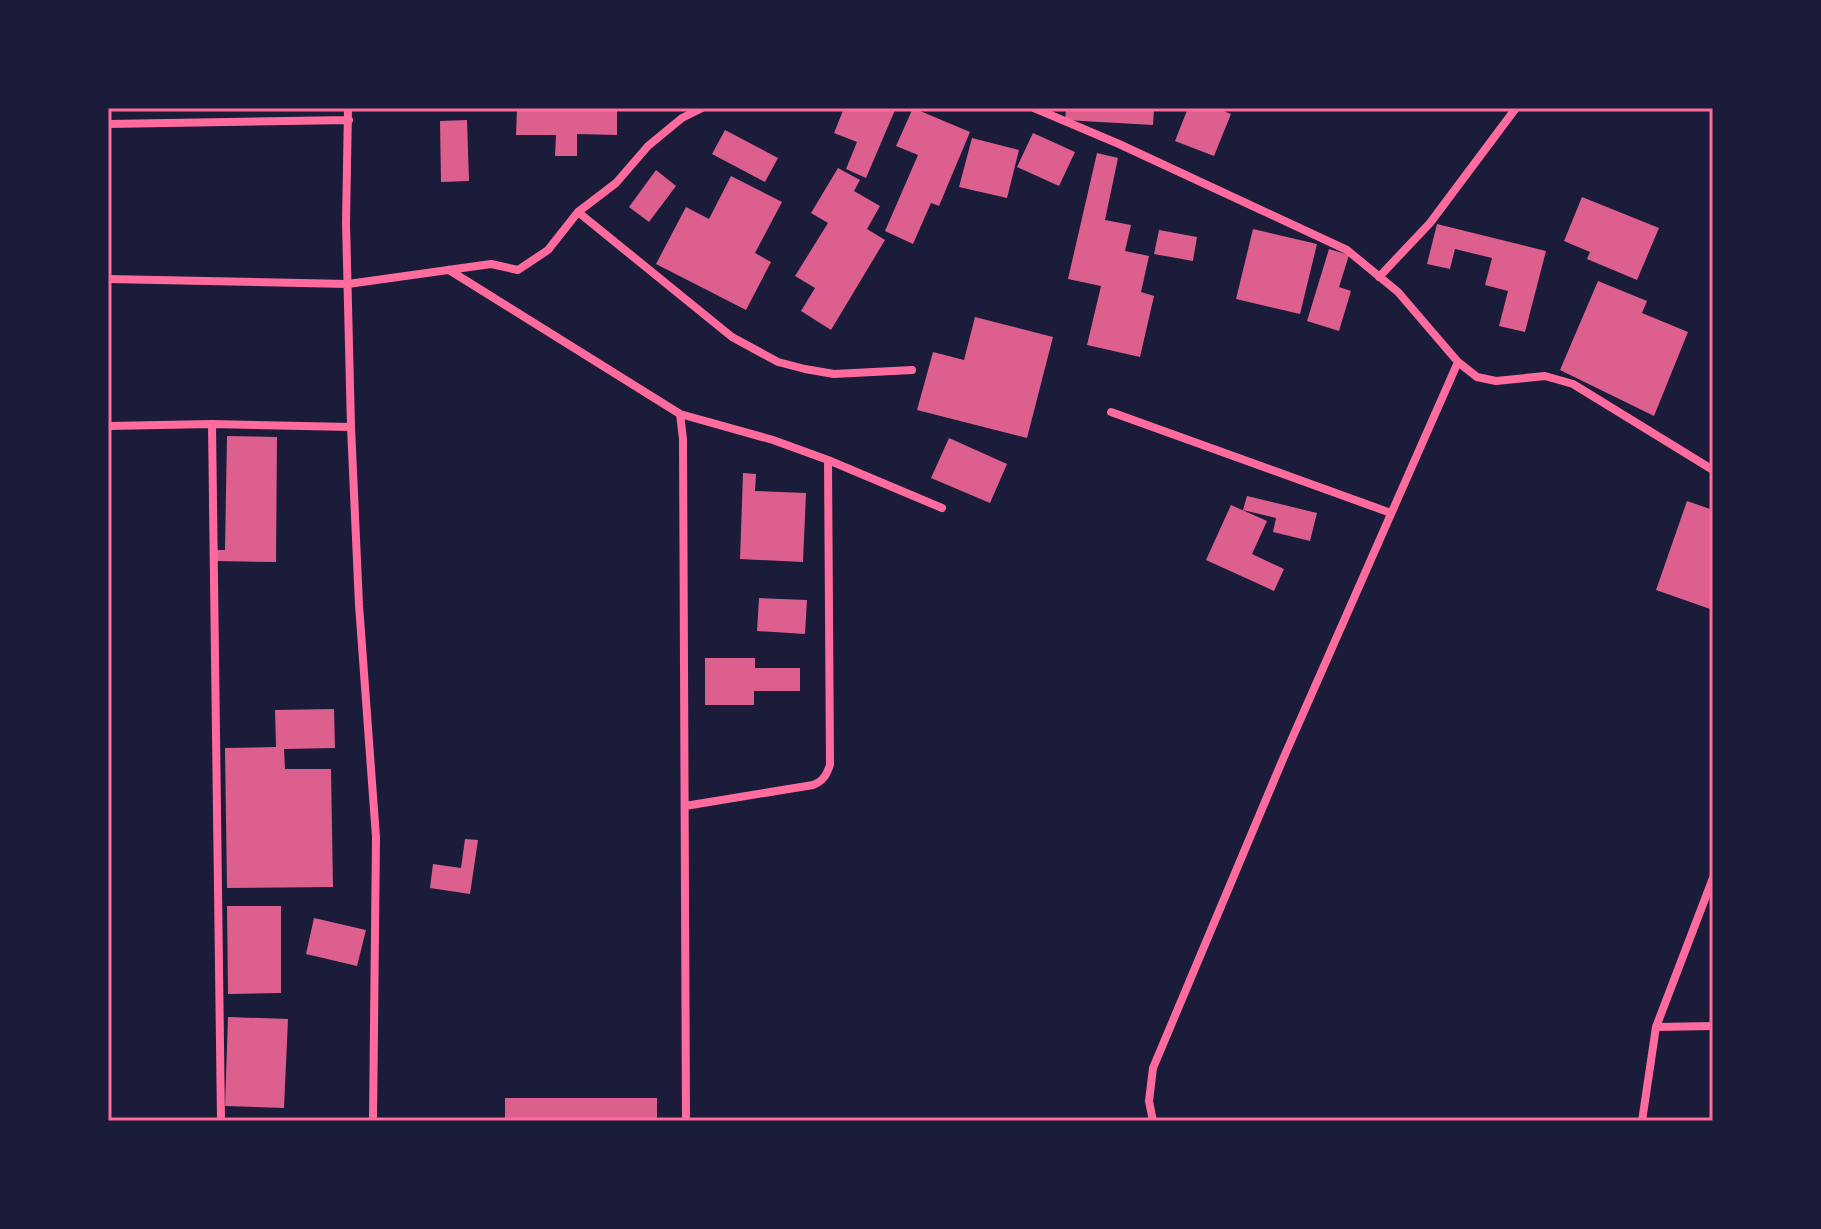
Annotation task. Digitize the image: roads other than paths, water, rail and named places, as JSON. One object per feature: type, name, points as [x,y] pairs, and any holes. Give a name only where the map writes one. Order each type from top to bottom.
[{"type":"street","points":[[348,108],[346,223],[351,427],[359,605],[376,837],[373,1121]]},
{"type":"street","points":[[108,279],[348,284],[491,264],[518,270],[548,250],[578,212],[616,183],[648,146],[682,118],[702,108]]},
{"type":"street","points":[[1034,108],[1347,250],[1398,292],[1458,362],[1477,377],[1496,381],[1545,376],[1573,384],[1713,470]]},
{"type":"street","points":[[1379,277],[1430,223],[1516,108]]},
{"type":"street","points":[[108,124],[349,120]]},
{"type":"street","points":[[578,212],[732,337],[778,362],[834,374],[912,370]]},
{"type":"street","points":[[449,269],[680,414],[773,440],[942,508]]},
{"type":"street","points":[[1153,1121],[1149,1101],[1153,1068],[1283,759],[1458,362]]},
{"type":"street","points":[[1111,412],[1391,513]]},
{"type":"street","points":[[680,414],[683,455],[686,1121]]},
{"type":"street","points":[[108,426],[212,424],[351,427]]},
{"type":"street","points":[[212,424],[221,1121]]},
{"type":"street","points":[[685,806],[813,785],[827,775],[830,765],[828,460]]},
{"type":"street","points":[[1642,1121],[1656,1027],[1708,902],[1713,878]]},
{"type":"street","points":[[1656,1027],[1713,1026]]}]
